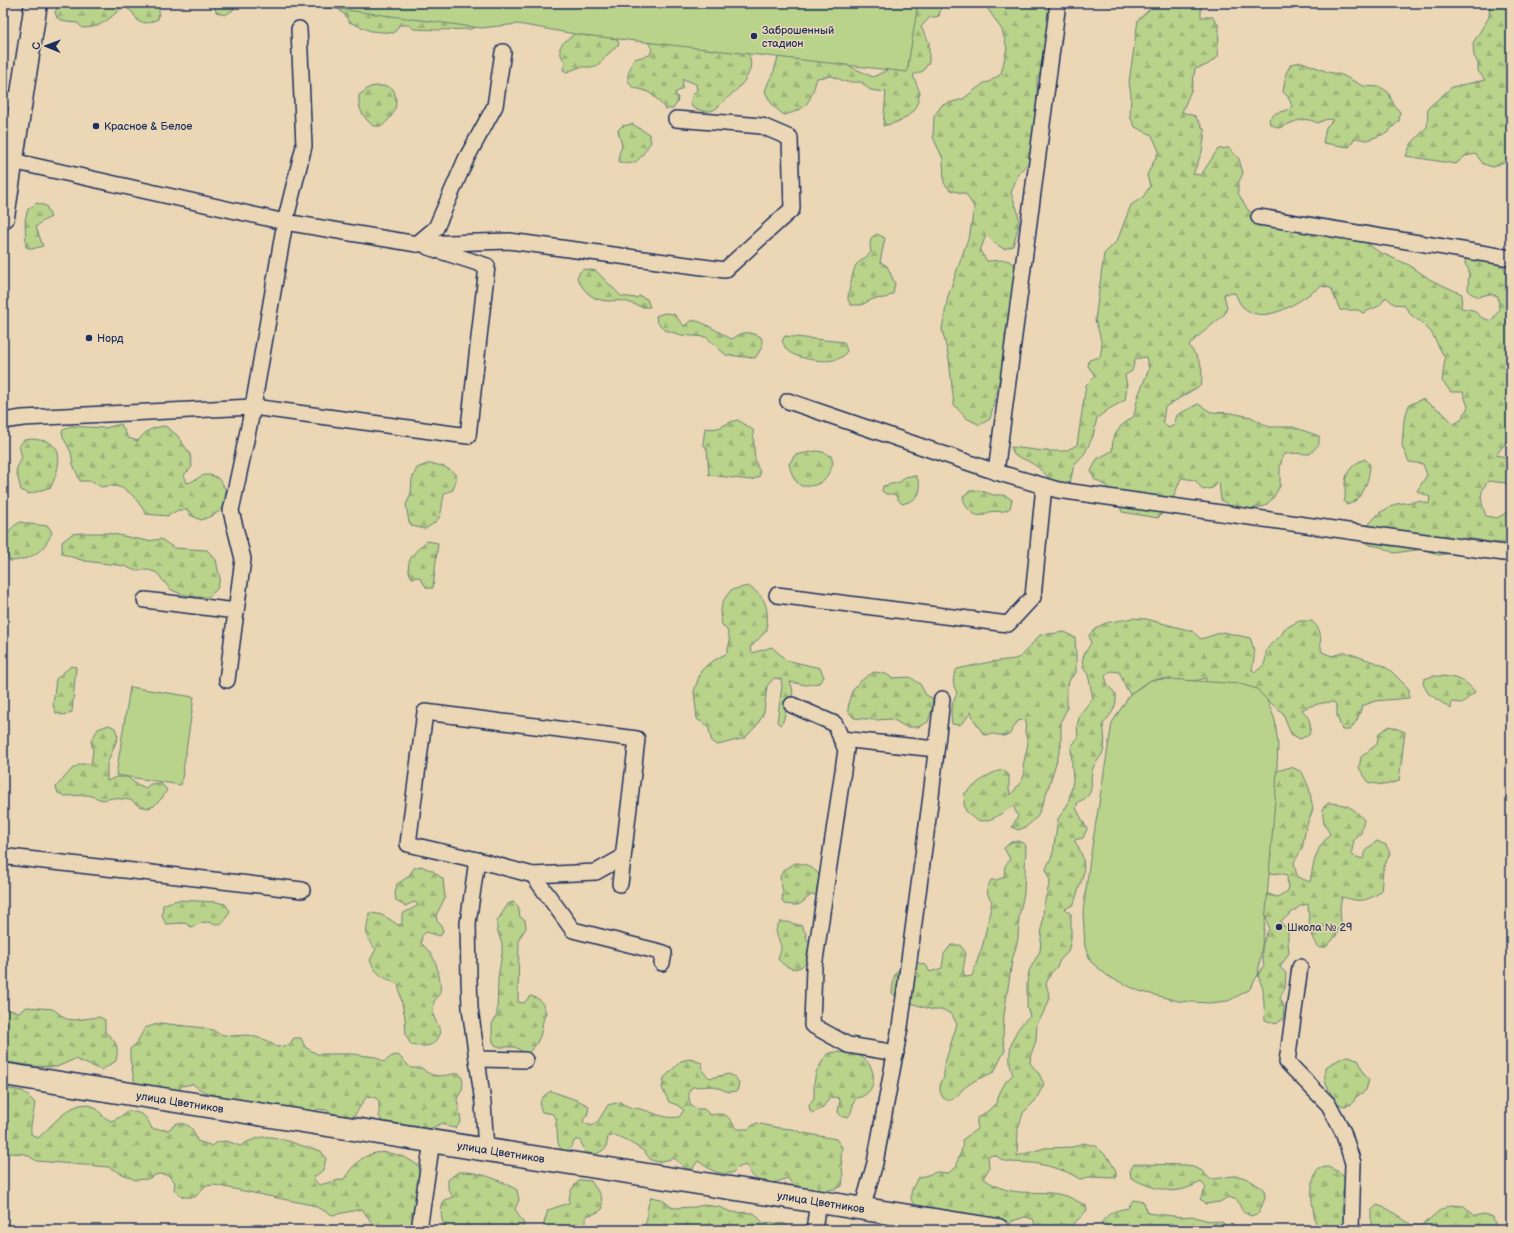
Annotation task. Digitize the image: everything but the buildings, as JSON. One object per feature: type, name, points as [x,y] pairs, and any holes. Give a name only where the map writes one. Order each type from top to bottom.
[{"type":"street","points":[[3,217],[12,161],[12,100],[36,3]]},
{"type":"street","name":"улица Цветников","points":[[3,1074],[998,1230]]},
{"type":"lane","points":[[996,472],[1058,3]]},
{"type":"lane","points":[[227,680],[243,559],[231,511],[253,407],[285,222],[304,146],[299,29]]},
{"type":"lane","points":[[417,244],[436,228],[466,159],[496,106],[503,52]]},
{"type":"lane","points":[[417,244],[509,241],[725,270],[792,209],[790,138],[762,126],[676,119]]},
{"type":"lane","points":[[3,421],[23,418],[253,407],[468,436],[488,266],[417,244],[285,222],[12,161]]},
{"type":"lane","points":[[1259,217],[1511,258]]},
{"type":"lane","points":[[788,401],[996,472],[1044,486],[1073,492],[1511,554]]},
{"type":"lane","points":[[777,595],[1008,624],[1033,597],[1044,486]]},
{"type":"lane","points":[[145,600],[236,611]]},
{"type":"lane","points":[[862,1209],[875,1163],[896,1053],[910,959],[942,699]]},
{"type":"lane","points":[[792,705],[835,724],[846,750],[814,967],[812,1025],[848,1045],[896,1053]]},
{"type":"lane","points":[[620,884],[637,740],[425,712],[408,844],[533,875],[596,872],[623,857]]},
{"type":"lane","points":[[841,739],[936,749]]},
{"type":"lane","points":[[3,859],[9,857],[302,890]]},
{"type":"lane","points":[[477,860],[468,923],[470,1008],[483,1103],[486,1150]]},
{"type":"lane","points":[[533,875],[573,930],[664,953],[662,963]]},
{"type":"lane","points":[[1300,967],[1287,1062],[1329,1105],[1343,1132],[1353,1163],[1351,1230]]},
{"type":"lane","points":[[477,1059],[525,1060]]},
{"type":"lane","points":[[419,1230],[432,1141]]},
{"type":"lane","points":[[814,1230],[818,1202]]},
{"type":"green space","points":[[60,3],[160,3],[158,19],[148,23],[139,22],[132,12],[124,6],[105,22],[89,28],[82,28],[78,23],[66,22],[57,18],[55,12]]},
{"type":"green space","points":[[214,3],[236,3],[233,10],[225,15],[216,12]]},
{"type":"green space","name":"Заброшенный стадион","points":[[275,3],[918,3],[907,72],[575,34],[518,24],[481,28],[338,9]]},
{"type":"green space","points":[[455,3],[477,27],[470,29],[437,30],[414,29],[409,25],[399,25],[394,33],[371,31],[349,22],[345,15],[338,9],[304,6]]},
{"type":"green space","points":[[916,3],[940,3],[941,7],[939,16],[929,18],[921,27],[929,42],[929,62],[923,71],[913,75],[920,93],[915,110],[901,121],[883,126],[886,92],[870,90],[861,82],[846,82],[832,76],[817,78],[810,98],[804,107],[799,110],[784,115],[773,106],[765,92],[778,57],[783,52],[847,65],[873,77],[887,70],[892,43]]},
{"type":"green space","points":[[984,3],[1052,3],[1048,39],[1043,52],[1042,70],[1037,79],[1037,101],[1033,145],[1028,163],[1018,174],[1011,193],[1018,212],[1019,224],[1013,246],[1004,249],[994,243],[986,235],[980,251],[987,261],[1007,260],[1017,266],[1010,303],[1008,332],[1003,365],[990,419],[980,425],[966,418],[954,405],[949,359],[942,329],[948,296],[970,233],[974,207],[966,194],[950,190],[944,183],[943,159],[933,137],[934,116],[942,105],[963,99],[984,83],[989,82],[1001,74],[1007,48],[1002,30]]},
{"type":"green space","points":[[1159,3],[1201,3],[1201,17],[1213,17],[1219,26],[1218,57],[1207,65],[1195,69],[1192,88],[1182,112],[1195,116],[1205,131],[1202,152],[1193,174],[1201,175],[1218,149],[1229,148],[1239,159],[1243,173],[1238,184],[1238,193],[1248,210],[1259,217],[1363,240],[1379,252],[1409,265],[1431,280],[1462,294],[1461,308],[1473,310],[1482,318],[1492,321],[1499,310],[1498,296],[1488,294],[1479,297],[1470,293],[1468,289],[1469,270],[1465,264],[1466,255],[1501,262],[1511,283],[1511,432],[1505,444],[1496,455],[1511,458],[1511,496],[1506,483],[1488,481],[1481,498],[1486,516],[1497,518],[1511,510],[1511,543],[1496,543],[1467,538],[1451,553],[1439,555],[1423,549],[1394,553],[1362,541],[1361,533],[1379,513],[1396,504],[1419,501],[1429,504],[1430,497],[1417,491],[1427,475],[1423,464],[1409,462],[1402,446],[1404,420],[1409,405],[1422,399],[1442,412],[1454,424],[1461,420],[1468,407],[1463,392],[1451,392],[1442,381],[1445,358],[1431,332],[1411,315],[1404,305],[1394,304],[1386,297],[1379,306],[1363,313],[1358,310],[1340,310],[1331,288],[1321,286],[1283,310],[1261,315],[1251,312],[1242,306],[1235,293],[1224,294],[1227,308],[1224,315],[1195,339],[1189,346],[1196,355],[1200,364],[1202,373],[1201,385],[1165,407],[1163,421],[1168,428],[1174,425],[1177,415],[1198,404],[1211,412],[1231,413],[1251,417],[1269,427],[1293,427],[1319,436],[1319,444],[1310,454],[1293,453],[1283,455],[1280,467],[1280,486],[1273,498],[1265,506],[1250,509],[1235,509],[1221,500],[1219,482],[1213,488],[1203,490],[1195,480],[1181,478],[1170,506],[1158,518],[1122,512],[1115,495],[1094,479],[1091,471],[1097,459],[1112,451],[1113,438],[1121,426],[1134,416],[1138,396],[1149,369],[1146,357],[1135,359],[1132,371],[1125,375],[1127,386],[1125,400],[1097,418],[1093,436],[1085,453],[1074,465],[1070,483],[1059,486],[1036,466],[1014,455],[1011,447],[1044,451],[1065,451],[1077,445],[1086,385],[1095,376],[1088,366],[1089,360],[1100,357],[1102,346],[1095,320],[1104,254],[1117,241],[1131,205],[1143,197],[1150,186],[1147,175],[1159,151],[1152,135],[1135,127],[1130,117],[1131,95],[1129,82],[1138,20]]},
{"type":"green space","points":[[1490,3],[1511,3],[1511,161],[1493,167],[1483,164],[1476,154],[1465,156],[1456,164],[1406,156],[1411,144],[1427,127],[1428,108],[1452,87],[1485,80],[1478,71],[1478,63],[1474,56],[1473,43],[1489,17]]},
{"type":"green space","points":[[584,24],[748,53],[750,60],[749,73],[735,91],[719,106],[710,111],[699,110],[692,107],[691,100],[692,96],[697,90],[696,84],[683,79],[682,89],[675,93],[678,98],[677,103],[673,109],[665,109],[652,94],[644,90],[633,88],[628,80],[628,74],[634,59],[650,55],[652,49],[648,42],[608,32],[617,39],[619,44],[599,65],[580,67],[567,72],[563,70],[565,62],[560,53],[561,46]]},
{"type":"green space","points":[[1302,62],[1328,72],[1342,75],[1363,86],[1380,87],[1388,92],[1394,105],[1400,112],[1399,121],[1387,133],[1367,140],[1355,138],[1349,147],[1323,143],[1326,127],[1333,120],[1327,119],[1317,123],[1303,120],[1293,122],[1279,128],[1270,124],[1269,119],[1276,113],[1288,110],[1292,106],[1288,97],[1283,92],[1286,73],[1291,64]]},
{"type":"green space","points":[[386,86],[393,89],[396,100],[393,114],[382,126],[373,126],[363,115],[359,104],[359,95],[370,87]]},
{"type":"green space","points":[[632,124],[649,134],[651,142],[635,162],[619,162],[619,154],[622,146],[618,130],[622,126]]},
{"type":"green space","points":[[37,203],[46,206],[51,217],[36,227],[43,246],[32,249],[26,247],[25,220],[28,209]]},
{"type":"green space","points":[[877,234],[885,238],[880,262],[887,266],[895,284],[893,294],[885,298],[873,299],[861,305],[851,305],[848,298],[855,267],[871,252],[871,238]]},
{"type":"green space","points":[[583,269],[596,271],[621,296],[636,298],[640,296],[647,299],[650,307],[621,301],[604,301],[594,298],[586,292],[577,278]]},
{"type":"green space","points":[[664,313],[674,314],[684,326],[690,321],[700,322],[732,339],[743,333],[756,335],[761,337],[761,348],[755,358],[726,355],[706,337],[681,335],[665,330],[657,322],[656,316]]},
{"type":"green space","points":[[785,336],[844,342],[847,351],[838,359],[824,361],[807,359],[793,354],[785,348],[782,341]]},
{"type":"green space","points":[[738,420],[753,430],[755,457],[757,467],[760,472],[759,477],[751,480],[709,475],[707,449],[703,444],[705,428],[716,428]]},
{"type":"green space","points":[[121,424],[128,438],[138,441],[149,430],[165,426],[177,435],[190,454],[192,467],[184,475],[187,483],[206,475],[214,476],[221,482],[226,491],[226,501],[222,509],[214,515],[201,520],[190,515],[188,510],[178,510],[168,516],[146,514],[133,496],[123,488],[116,486],[101,487],[92,481],[80,481],[73,464],[71,452],[63,437],[62,431],[70,426],[105,428]]},
{"type":"green space","points":[[33,439],[46,441],[52,444],[56,449],[59,461],[56,475],[51,487],[29,494],[21,490],[16,470],[22,457],[19,446],[24,440]]},
{"type":"green space","points":[[816,451],[823,452],[831,456],[833,463],[822,482],[808,486],[801,486],[793,476],[789,464],[795,455]]},
{"type":"green space","points":[[1365,459],[1370,465],[1367,483],[1357,499],[1353,503],[1347,505],[1344,502],[1347,474],[1352,467]]},
{"type":"green space","points":[[427,464],[444,467],[457,476],[453,490],[445,493],[439,518],[425,529],[412,526],[409,522],[406,505],[411,493],[412,479],[417,468]]},
{"type":"green space","points":[[916,476],[919,482],[920,491],[916,498],[902,504],[894,494],[886,494],[882,491],[883,486],[900,482],[905,477]]},
{"type":"green space","points":[[979,490],[994,495],[1008,497],[1012,500],[1010,508],[1002,511],[989,512],[985,515],[976,515],[972,513],[965,504],[963,496],[970,491]]},
{"type":"green space","points":[[21,522],[48,526],[52,532],[45,545],[36,554],[24,559],[10,561],[5,550],[8,532]]},
{"type":"green space","points":[[108,533],[148,541],[161,539],[174,548],[207,550],[216,560],[220,579],[217,589],[208,597],[196,597],[181,594],[170,589],[157,573],[149,570],[133,570],[125,566],[85,561],[62,554],[62,542],[72,534]]},
{"type":"green space","points":[[427,541],[438,543],[433,588],[427,588],[419,577],[412,578],[408,567],[411,557]]},
{"type":"green space","points":[[748,586],[760,595],[767,609],[767,630],[750,648],[752,653],[772,647],[786,660],[820,668],[824,677],[819,683],[806,685],[790,682],[793,693],[792,698],[783,722],[780,725],[777,722],[782,686],[781,679],[774,678],[767,686],[764,712],[758,724],[745,738],[718,745],[712,742],[708,726],[697,719],[694,691],[701,671],[708,664],[727,653],[730,641],[727,630],[722,625],[720,613],[723,601],[731,590]]},
{"type":"green space","points":[[1132,618],[1146,619],[1192,631],[1201,639],[1223,632],[1250,638],[1254,653],[1252,670],[1255,672],[1265,663],[1266,651],[1283,633],[1284,629],[1299,621],[1312,621],[1320,633],[1322,652],[1332,656],[1345,652],[1382,665],[1391,671],[1409,689],[1409,698],[1375,701],[1362,706],[1357,720],[1350,730],[1342,730],[1337,716],[1337,707],[1334,702],[1322,703],[1309,707],[1302,710],[1310,722],[1309,735],[1300,739],[1291,734],[1283,713],[1267,700],[1205,693],[1206,678],[1193,681],[1165,679],[1152,680],[1130,694],[1119,672],[1111,671],[1105,676],[1108,686],[1116,694],[1116,703],[1115,707],[1103,724],[1104,749],[1093,768],[1090,791],[1084,799],[1078,802],[1076,808],[1087,829],[1083,838],[1074,840],[1083,858],[1084,865],[1082,879],[1074,904],[1065,909],[1071,914],[1071,940],[1068,952],[1051,973],[1046,984],[1050,998],[1037,1024],[1036,1041],[1031,1054],[1030,1063],[1039,1074],[1044,1084],[1035,1101],[1023,1113],[1018,1129],[1017,1156],[1045,1148],[1073,1147],[1083,1143],[1096,1146],[1109,1159],[1116,1171],[1116,1178],[1090,1177],[1080,1179],[1067,1172],[1048,1166],[1033,1163],[1009,1162],[1002,1160],[995,1155],[988,1156],[989,1169],[983,1178],[994,1185],[1015,1191],[1066,1196],[1086,1205],[1087,1210],[1070,1226],[1054,1230],[1037,1230],[1033,1219],[1025,1217],[1012,1221],[1006,1230],[915,1208],[911,1193],[918,1178],[937,1172],[948,1173],[957,1167],[962,1148],[962,1140],[977,1129],[977,1118],[988,1111],[996,1103],[1007,1080],[1013,1075],[1010,1059],[1012,1043],[1019,1028],[1030,1016],[1027,1007],[1027,984],[1029,971],[1040,951],[1044,904],[1050,881],[1046,869],[1053,853],[1058,819],[1068,804],[1073,781],[1071,747],[1078,737],[1077,726],[1080,714],[1093,698],[1088,675],[1083,667],[1082,660],[1091,643],[1089,635],[1094,630],[1109,622]]},
{"type":"green space","points":[[1065,632],[1075,638],[1076,673],[1070,679],[1067,688],[1067,709],[1061,721],[1061,747],[1045,798],[1037,817],[1026,827],[1018,830],[1012,827],[1018,816],[1013,806],[998,816],[987,820],[976,820],[965,809],[965,793],[987,776],[997,771],[1003,770],[1009,775],[1009,789],[1011,795],[1022,780],[1025,773],[1023,766],[1028,743],[1025,732],[1026,719],[1018,721],[1009,735],[1004,736],[994,734],[984,735],[974,720],[971,712],[960,725],[952,724],[951,716],[953,701],[957,693],[953,684],[953,678],[957,669],[990,662],[1015,659],[1020,657],[1040,635]]},
{"type":"green space","points":[[71,666],[76,667],[72,712],[63,715],[56,713],[53,705],[56,679]]},
{"type":"green space","points":[[874,672],[886,674],[892,678],[910,677],[920,684],[926,695],[932,698],[933,706],[928,722],[918,727],[906,727],[892,719],[877,720],[854,718],[848,711],[852,692],[858,683]]},
{"type":"green space","points":[[1433,676],[1456,678],[1466,683],[1475,692],[1462,703],[1452,702],[1451,709],[1428,693],[1423,684],[1424,679]]},
{"type":"green space","points":[[1168,679],[1240,684],[1257,689],[1267,700],[1275,720],[1278,746],[1276,788],[1265,923],[1258,975],[1249,990],[1228,1001],[1209,1003],[1178,1001],[1139,991],[1109,977],[1091,962],[1085,947],[1083,912],[1112,723],[1130,694],[1151,680]]},
{"type":"green space","points":[[130,687],[194,697],[181,785],[116,775]]},
{"type":"green space","points":[[109,725],[115,728],[118,737],[107,764],[107,781],[116,777],[127,777],[146,788],[150,784],[161,783],[167,790],[154,806],[148,808],[139,806],[131,800],[113,798],[103,800],[88,795],[65,796],[58,793],[56,787],[72,769],[81,764],[91,764],[93,751],[91,741],[98,729]]},
{"type":"green space","points":[[1390,726],[1405,732],[1399,781],[1385,785],[1369,783],[1359,768],[1361,757],[1377,744],[1379,733]]},
{"type":"green space","points":[[1291,767],[1302,772],[1309,788],[1313,809],[1306,827],[1302,849],[1294,862],[1297,877],[1310,882],[1318,851],[1330,834],[1324,824],[1322,809],[1328,803],[1340,804],[1348,807],[1364,820],[1361,833],[1354,840],[1351,855],[1363,859],[1367,849],[1377,841],[1386,845],[1390,853],[1383,870],[1381,892],[1371,898],[1362,900],[1353,900],[1342,897],[1340,907],[1341,923],[1336,936],[1326,947],[1319,948],[1313,938],[1309,922],[1308,904],[1300,906],[1280,922],[1288,930],[1289,953],[1280,967],[1286,973],[1285,988],[1280,998],[1284,1006],[1283,1019],[1276,1024],[1265,1020],[1263,989],[1258,975],[1264,965],[1262,946],[1269,929],[1266,915],[1256,908],[1263,877],[1268,894],[1277,897],[1288,891],[1287,875],[1279,873],[1269,874],[1263,869],[1269,781],[1277,771]]},
{"type":"green space","points":[[1018,841],[1025,844],[1026,847],[1024,893],[1019,916],[1018,939],[1012,961],[1004,1015],[1003,1038],[1005,1050],[994,1072],[974,1081],[964,1088],[956,1097],[947,1100],[943,1098],[940,1091],[940,1082],[944,1078],[944,1066],[957,1024],[952,1015],[944,1010],[933,1010],[897,998],[892,993],[894,977],[897,971],[912,966],[916,962],[926,965],[930,972],[942,968],[944,954],[951,945],[960,945],[966,953],[963,970],[965,977],[972,976],[983,944],[992,902],[988,895],[987,889],[991,880],[997,880],[1004,877],[1005,866],[1010,859],[1004,848],[1011,842]]},
{"type":"green space","points":[[795,863],[808,866],[819,874],[823,872],[818,897],[811,895],[797,905],[784,904],[782,900],[783,892],[780,877],[783,871]]},
{"type":"green space","points":[[421,866],[433,871],[443,879],[445,898],[436,915],[437,921],[441,925],[443,931],[440,936],[426,932],[422,936],[421,943],[431,954],[435,962],[440,983],[438,996],[434,1001],[433,1015],[441,1032],[433,1044],[426,1046],[411,1045],[406,1035],[405,1018],[398,984],[385,978],[375,970],[370,960],[376,949],[367,937],[366,933],[369,913],[381,915],[398,925],[402,924],[402,914],[419,905],[414,902],[405,906],[396,901],[395,894],[397,884],[408,877],[414,868]]},
{"type":"green space","points":[[179,900],[216,902],[225,904],[230,911],[221,924],[205,922],[191,927],[185,923],[166,924],[162,916],[163,905]]},
{"type":"green space","points":[[513,902],[518,906],[520,917],[525,920],[526,928],[519,939],[518,1002],[524,1003],[530,996],[537,998],[544,1006],[546,1013],[539,1039],[533,1048],[526,1054],[515,1047],[500,1047],[495,1045],[492,1034],[492,1024],[497,1015],[498,978],[502,954],[502,944],[497,929],[497,921],[508,904]]},
{"type":"green space","points":[[780,922],[788,922],[802,926],[807,940],[812,941],[808,958],[801,967],[789,967],[778,959],[781,948],[776,928]]},
{"type":"green space","points":[[27,1007],[53,1009],[66,1019],[75,1020],[99,1017],[105,1020],[105,1032],[115,1042],[117,1048],[116,1061],[101,1070],[75,1059],[57,1067],[32,1066],[3,1061],[3,1009],[19,1012]]},
{"type":"green space","points":[[160,1023],[204,1028],[213,1030],[219,1034],[231,1036],[248,1035],[266,1040],[277,1047],[289,1045],[294,1038],[301,1038],[305,1047],[317,1054],[351,1054],[376,1057],[384,1062],[392,1056],[398,1055],[411,1068],[422,1068],[430,1074],[439,1076],[459,1073],[463,1080],[462,1090],[457,1099],[461,1121],[456,1128],[449,1127],[443,1123],[420,1133],[383,1123],[379,1116],[379,1101],[376,1098],[367,1096],[354,1116],[343,1118],[326,1110],[318,1109],[312,1114],[246,1108],[237,1099],[208,1093],[193,1084],[181,1086],[177,1095],[135,1084],[130,1059],[130,1049],[136,1044],[145,1028]]},
{"type":"green space","points":[[835,1052],[851,1053],[860,1056],[866,1060],[873,1072],[872,1086],[864,1096],[856,1098],[848,1117],[842,1117],[838,1112],[840,1100],[837,1097],[830,1098],[822,1108],[813,1113],[810,1111],[809,1105],[814,1098],[816,1072],[827,1054]]},
{"type":"green space","points":[[1346,1056],[1352,1057],[1359,1061],[1364,1074],[1369,1080],[1366,1090],[1356,1097],[1352,1104],[1344,1106],[1337,1103],[1327,1086],[1325,1067]]},
{"type":"green space","points":[[690,1059],[702,1063],[703,1072],[710,1078],[729,1074],[735,1077],[739,1083],[737,1091],[729,1092],[713,1086],[692,1087],[689,1094],[691,1106],[697,1109],[704,1109],[710,1115],[720,1114],[726,1116],[736,1129],[748,1129],[756,1123],[836,1139],[842,1147],[842,1186],[830,1190],[811,1189],[793,1186],[788,1178],[773,1183],[760,1183],[752,1175],[746,1165],[737,1168],[732,1173],[721,1173],[714,1171],[698,1161],[692,1169],[687,1169],[675,1158],[658,1162],[651,1160],[644,1151],[614,1135],[608,1137],[606,1148],[597,1154],[586,1153],[580,1140],[575,1140],[567,1151],[561,1149],[558,1144],[556,1125],[557,1120],[553,1114],[542,1112],[540,1102],[545,1095],[551,1091],[589,1106],[587,1116],[583,1119],[584,1123],[592,1126],[598,1121],[608,1105],[620,1102],[629,1107],[661,1116],[679,1117],[684,1110],[669,1102],[662,1088],[664,1078],[681,1061]]},
{"type":"green space","points":[[3,1088],[23,1091],[35,1103],[31,1134],[38,1138],[56,1120],[71,1109],[79,1105],[87,1104],[98,1110],[104,1117],[111,1121],[120,1117],[127,1111],[144,1116],[152,1129],[168,1130],[177,1123],[185,1124],[193,1130],[197,1141],[213,1146],[217,1142],[227,1141],[240,1146],[254,1139],[271,1137],[321,1151],[326,1159],[323,1170],[313,1178],[319,1185],[344,1179],[350,1170],[364,1157],[379,1152],[398,1155],[408,1159],[434,1176],[434,1182],[418,1193],[412,1221],[415,1230],[377,1230],[362,1209],[333,1215],[312,1205],[214,1185],[205,1186],[195,1197],[183,1197],[174,1189],[175,1182],[168,1175],[158,1174],[147,1179],[135,1180],[108,1167],[37,1161],[25,1154],[9,1153],[3,1150]]},
{"type":"green space","points":[[1134,1164],[1187,1165],[1201,1170],[1210,1179],[1233,1176],[1245,1178],[1264,1190],[1265,1198],[1259,1213],[1251,1216],[1243,1212],[1237,1200],[1228,1197],[1220,1202],[1205,1204],[1200,1199],[1206,1188],[1201,1182],[1185,1189],[1174,1191],[1155,1188],[1142,1183],[1131,1178],[1130,1171]]},
{"type":"green space","points":[[1328,1167],[1341,1173],[1347,1179],[1342,1195],[1342,1212],[1352,1223],[1342,1230],[1317,1230],[1312,1199],[1313,1183],[1318,1168]]},
{"type":"green space","points":[[458,1172],[488,1176],[517,1190],[519,1200],[515,1209],[524,1224],[522,1230],[468,1230],[465,1226],[456,1227],[454,1230],[447,1230],[441,1215],[442,1208],[444,1200],[453,1197],[448,1189],[448,1180]]},
{"type":"green space","points":[[580,1180],[591,1181],[601,1196],[603,1208],[599,1212],[586,1216],[586,1224],[590,1230],[544,1230],[544,1223],[548,1210],[569,1203],[572,1190]]},
{"type":"green space","points":[[651,1197],[661,1199],[673,1208],[704,1205],[719,1207],[731,1212],[754,1213],[762,1222],[785,1224],[791,1230],[644,1230],[647,1220],[647,1209]]},
{"type":"green space","points":[[1133,1200],[1144,1202],[1147,1213],[1182,1217],[1192,1216],[1205,1220],[1221,1222],[1228,1226],[1250,1226],[1257,1230],[1161,1230],[1157,1227],[1150,1230],[1105,1230],[1101,1223],[1104,1219],[1112,1212],[1128,1208]]},
{"type":"green space","points":[[1377,1205],[1388,1209],[1413,1226],[1421,1226],[1439,1211],[1450,1205],[1464,1206],[1475,1216],[1484,1214],[1493,1217],[1497,1230],[1371,1230],[1371,1211]]},
{"type":"place","name":"Заброшенный стадион","points":[[754,36]]},
{"type":"place","name":"Красное & Белое","points":[[96,126]]},
{"type":"place","name":"Норд","points":[[89,338]]},
{"type":"place","name":"Школа № 29","points":[[1279,927]]}]
